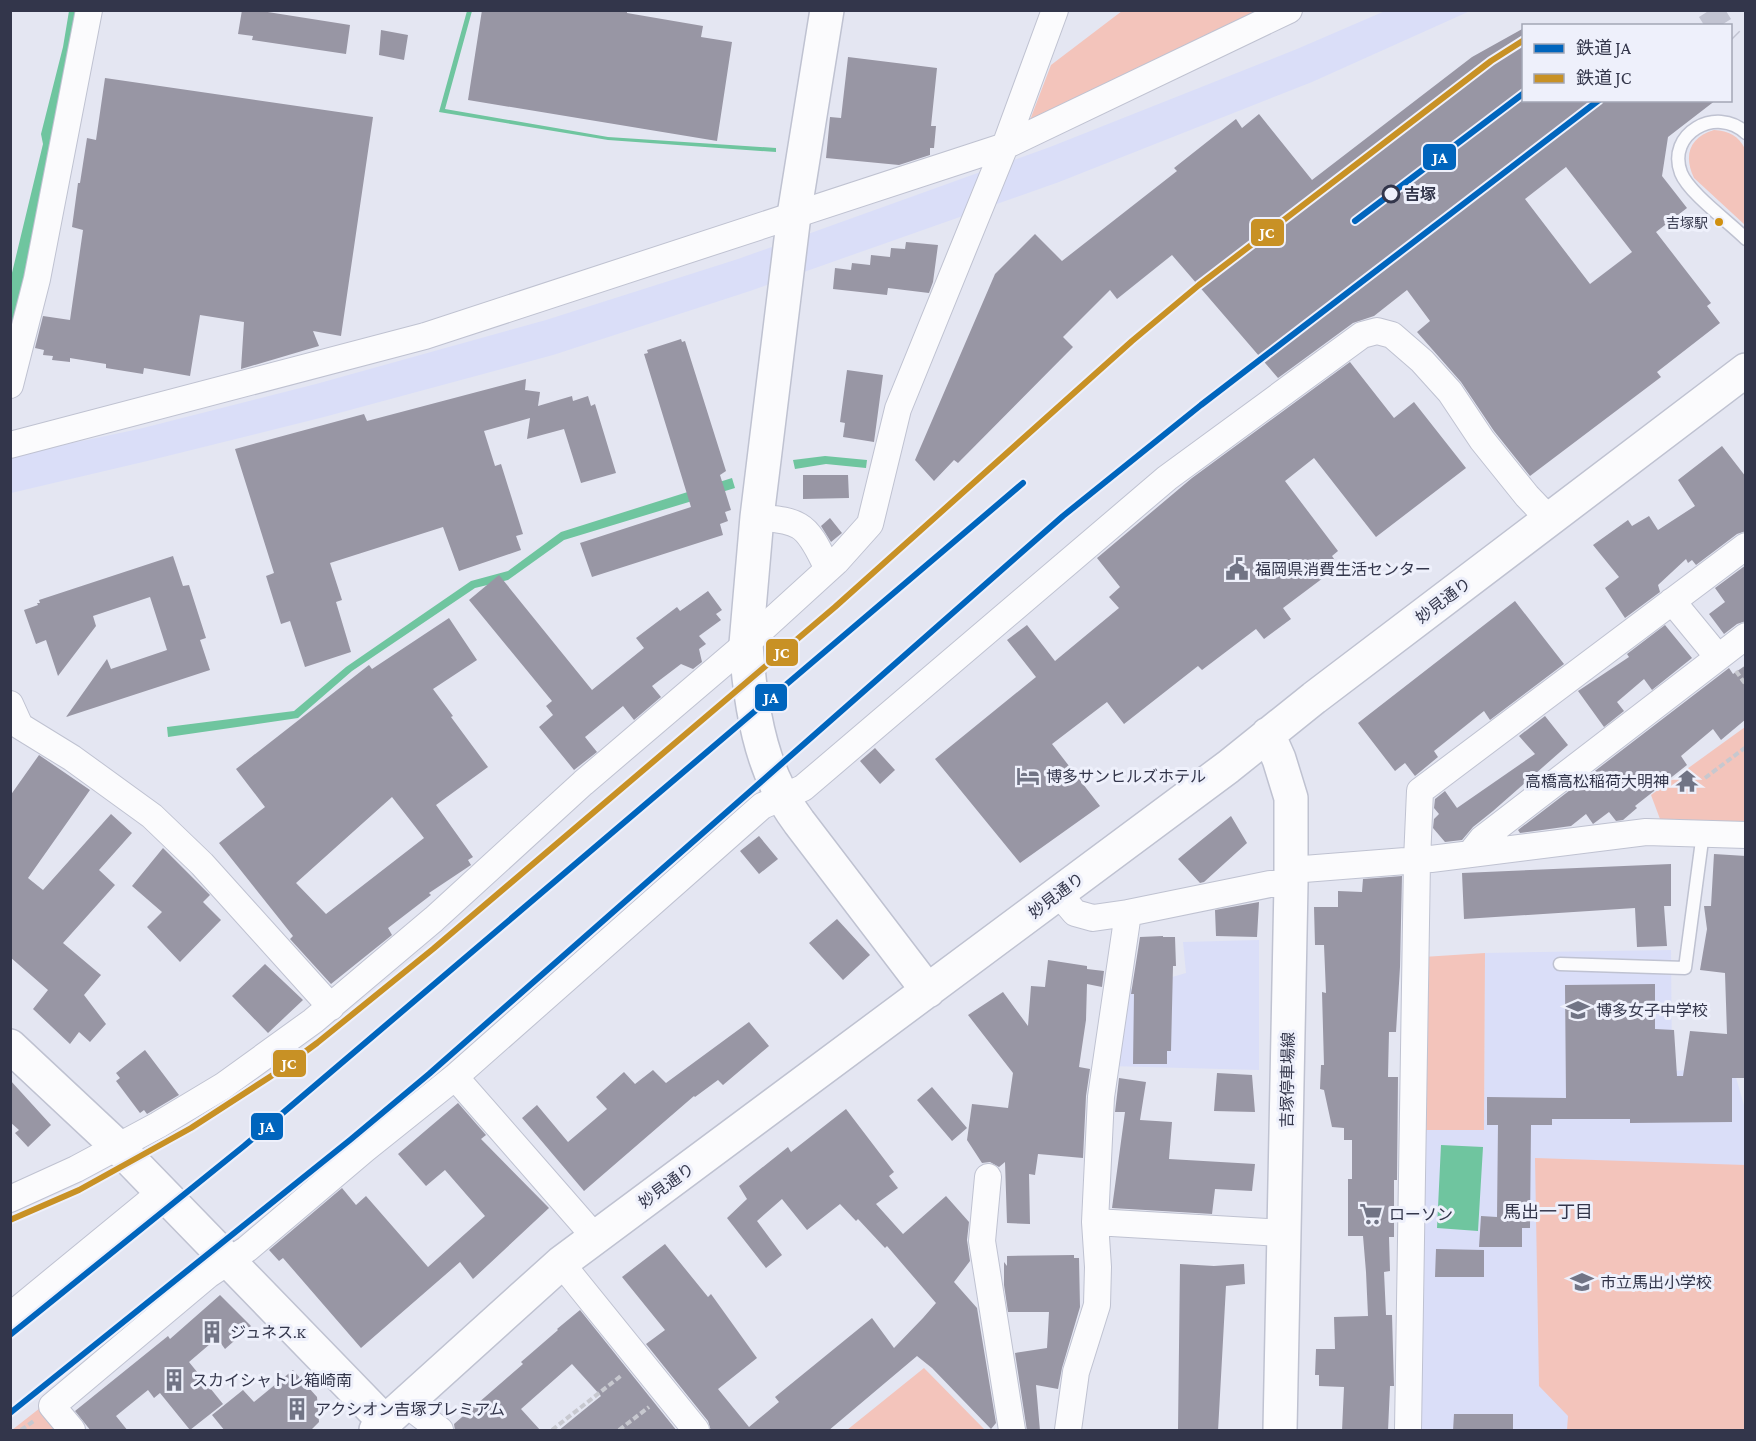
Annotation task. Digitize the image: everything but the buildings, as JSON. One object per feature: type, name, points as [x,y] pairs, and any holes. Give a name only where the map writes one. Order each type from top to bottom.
[{"type":"main road","points":[[827,10],[794,215],[758,517],[746,644],[756,724],[775,783],[799,822],[928,991]]},
{"type":"main road","name":"妙見通り","points":[[389,1419],[561,1263],[1228,767],[1268,734],[1746,370]]},
{"type":"main road","name":"吉塚停車場線","points":[[1268,734],[1279,759],[1291,798],[1280,1431]]},
{"type":"main road","points":[[10,1046],[118,1147],[228,1261],[389,1419]]},
{"type":"street","points":[[10,385],[37,279],[90,10]]},
{"type":"street","points":[[10,1199],[118,1147],[223,1086],[331,1007],[434,920],[583,783],[746,644],[828,569],[870,524],[898,410],[1005,146],[1055,10]]},
{"type":"street","points":[[10,445],[426,336],[1005,146],[1289,10]]},
{"type":"street","points":[[72,1431],[52,1406],[208,1275],[247,1249],[365,1149],[455,1077],[762,806],[803,788],[1167,478],[1362,336],[1377,331],[1392,335],[1422,361],[1450,392],[1482,440],[1527,496],[1549,519]]},
{"type":"street","points":[[758,517],[800,526],[814,543],[828,569]]},
{"type":"street","points":[[1408,1431],[1420,791],[1746,546]]},
{"type":"street","points":[[1672,601],[1718,657]]},
{"type":"street","points":[[1470,854],[1482,839],[1746,636]]},
{"type":"street","points":[[10,704],[20,726],[72,758],[152,816],[202,864],[331,1007]]},
{"type":"street","points":[[1058,893],[1075,913],[1093,918],[1270,884],[1291,877],[1417,860],[1646,832],[1746,835]]},
{"type":"street","points":[[1068,1431],[1076,1372],[1097,1305],[1098,1267],[1095,1222],[1101,1097],[1128,913]]},
{"type":"street","points":[[455,1077],[595,1237]]},
{"type":"street","points":[[988,1177],[982,1241],[1012,1431]]},
{"type":"street","points":[[10,1316],[161,1192]]},
{"type":"street","points":[[1095,1222],[1283,1233]]},
{"type":"street","points":[[561,1263],[696,1431]]},
{"type":"street","points":[[389,1419],[440,1431]]},
{"type":"lane","points":[[1746,133],[1727,122],[1713,121],[1701,125],[1689,133],[1682,144],[1679,158],[1680,171],[1686,183],[1746,239]]},
{"type":"lane","points":[[1560,964],[1685,968],[1703,833]]},
{"type":"path","points":[[1706,778],[1746,747]]},
{"type":"path","points":[[552,1431],[640,1361]]},
{"type":"path","points":[[619,1431],[666,1393]]},
{"type":"shaded area","points":[[69,11],[86,11],[11,347],[11,277],[43,144],[41,134],[63,47]]},
{"type":"shaded area","points":[[467,11],[472,11],[445,109],[608,137],[776,148],[776,152],[608,140],[439,112]]},
{"type":"shaded area","points":[[1122,11],[1274,11],[1030,120],[1051,65]]},
{"type":"shaded area","points":[[1385,11],[1470,11],[1312,82],[1059,182],[750,291],[553,355],[324,417],[11,493],[10,456],[139,429],[316,384],[546,320],[738,259],[1050,147],[1297,49]]},
{"type":"shaded area","points":[[1714,130],[1733,135],[1745,149],[1745,225],[1694,178],[1691,170],[1689,155],[1694,142]]},
{"type":"shaded area","points":[[825,456],[867,460],[866,468],[826,464],[795,469],[793,460]]},
{"type":"shaded area","points":[[732,478],[735,488],[564,540],[508,580],[475,588],[352,671],[298,718],[168,737],[167,727],[294,711],[346,667],[471,581],[508,571],[561,532]]},
{"type":"shaded area","points":[[1745,727],[1745,824],[1660,819],[1651,795]]},
{"type":"shaded area","points":[[1259,940],[1259,1070],[1109,1066],[1121,992],[1186,973],[1183,942]]},
{"type":"shaded area","name":"市立馬出小学校","points":[[1671,950],[1672,1071],[1733,1067],[1745,1109],[1745,1430],[1417,1430],[1420,1130],[1484,1130],[1485,953]]},
{"type":"shaded area","points":[[1485,953],[1484,1130],[1420,1130],[1423,957]]},
{"type":"shaded area","points":[[1441,1145],[1483,1147],[1478,1231],[1437,1228]]},
{"type":"shaded area","points":[[1535,1158],[1745,1165],[1745,1430],[1567,1430],[1568,1416],[1539,1386]]},
{"type":"shaded area","points":[[924,1368],[985,1430],[847,1430]]},
{"type":"shaded area","points":[[40,1408],[58,1430],[12,1430]]},
{"type":"tunnel","points":[[1710,10],[1719,24]]},
{"type":"rail line","name":"JC","points":[[10,1220],[79,1190],[191,1128],[279,1071],[317,1043],[433,949],[835,607],[1132,341],[1199,285],[1491,61],[1522,41]]},
{"type":"rail line","name":"JA","points":[[1355,221],[1522,95]]},
{"type":"rail line","name":"JA","points":[[10,1413],[429,1074],[1063,516],[1201,405],[1596,102]]},
{"type":"rail line","name":"JA","points":[[10,1335],[244,1146],[1023,483]]},
{"type":"place","name":"吉塚","points":[[1391,194]]},
{"type":"place","name":"吉塚駅","points":[[1719,222]]},
{"type":"place","name":"福岡県消費生活センター","points":[[1237,569]]},
{"type":"place","name":"博多サンヒルズホテル","points":[[1028,776]]},
{"type":"place","name":"高橋高松稲荷大明神","points":[[1687,781]]},
{"type":"place","name":"博多女子中学校","points":[[1578,1010]]},
{"type":"place","name":"ローソン","points":[[1371,1214]]},
{"type":"place","name":"市立馬出小学校","points":[[1582,1282]]},
{"type":"place","name":"ジュネス.K","points":[[212,1332]]},
{"type":"place","name":"スカイシャトレ箱崎南","points":[[174,1380]]},
{"type":"place","name":"アクシオン吉塚プレミアム","points":[[297,1409]]},
{"type":"district","name":"馬出一丁目","points":[[1548,1212]]}]
